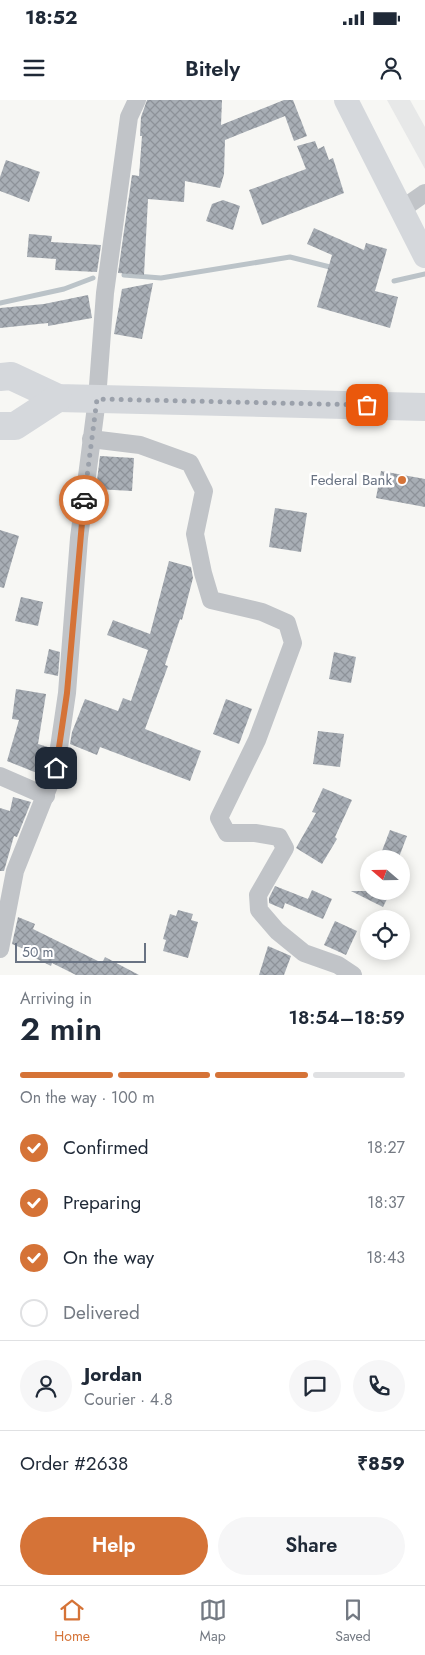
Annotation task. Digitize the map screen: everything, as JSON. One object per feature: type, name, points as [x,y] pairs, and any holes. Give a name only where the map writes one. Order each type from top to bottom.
[{"type":"highway","points":[[0,377],[12,376],[58,398],[425,406]]},
{"type":"highway","points":[[0,426],[16,426],[58,398]]},
{"type":"main road","points":[[346,100],[422,247]]},
{"type":"street","points":[[0,949],[15,872],[56,768],[67,693],[80,538],[97,399],[105,294],[130,118],[137,100]]},
{"type":"street","points":[[402,209],[425,193]]},
{"type":"street","points":[[91,440],[140,445],[190,463],[204,491],[195,534],[211,600],[262,612],[286,623],[293,642],[257,740],[218,818],[227,833],[255,833],[278,837],[285,848],[258,895],[259,910],[276,931],[304,953],[338,965],[353,975]]},
{"type":"street","points":[[0,776],[46,796]]},
{"type":"shaded area","points":[[387,100],[410,100],[425,127],[425,169]]},
{"type":"building","points":[[147,100],[222,100],[221,125],[284,100],[293,100],[307,136],[294,141],[285,116],[225,140],[224,174],[220,188],[185,181],[184,202],[148,199],[144,275],[118,273],[132,175],[139,176],[142,136],[140,136],[141,117]]},
{"type":"building","points":[[315,141],[318,149],[324,146],[329,160],[333,158],[344,193],[262,225],[249,190],[306,169],[297,146]]},
{"type":"building","points":[[6,160],[40,172],[29,202],[0,191],[0,177]]},
{"type":"building","points":[[223,200],[240,206],[233,230],[206,221],[212,204]]},
{"type":"building","points":[[314,228],[364,250],[366,243],[387,249],[375,291],[398,297],[390,328],[317,307],[332,255],[307,244]]},
{"type":"building","points":[[29,234],[52,236],[51,242],[101,245],[97,272],[55,270],[56,259],[27,257]]},
{"type":"building","points":[[153,283],[142,339],[114,334],[122,289]]},
{"type":"building","points":[[88,295],[92,318],[48,326],[48,323],[0,328],[0,308],[44,304]]},
{"type":"building","points":[[100,456],[134,458],[132,491],[96,489]]},
{"type":"building","points":[[381,471],[425,479],[425,507],[376,498]]},
{"type":"building","points":[[275,508],[307,513],[301,552],[269,547]]},
{"type":"building","points":[[0,530],[19,536],[4,588],[0,587]]},
{"type":"building","points":[[169,561],[191,567],[193,578],[182,620],[180,619],[165,665],[168,666],[145,729],[201,751],[190,781],[100,747],[97,755],[70,744],[72,732],[85,699],[118,711],[123,698],[131,701],[148,650],[107,635],[113,620],[150,634]]},
{"type":"building","points":[[21,597],[43,602],[38,626],[15,621]]},
{"type":"building","points":[[49,649],[60,652],[58,676],[44,673]]},
{"type":"building","points":[[334,652],[356,657],[351,683],[329,679]]},
{"type":"building","points":[[16,689],[46,694],[38,744],[48,747],[42,775],[7,761],[19,720],[12,719]]},
{"type":"building","points":[[226,699],[252,709],[239,744],[213,734]]},
{"type":"building","points":[[318,731],[344,734],[340,767],[313,764]]},
{"type":"building","points":[[323,788],[352,800],[335,837],[337,839],[322,864],[296,848],[316,813],[312,812]]},
{"type":"building","points":[[13,797],[31,802],[17,837],[14,836],[4,871],[0,871],[0,808],[10,811]]},
{"type":"building","points":[[390,830],[407,836],[402,850],[382,850]]},
{"type":"building","points":[[275,886],[308,899],[312,890],[332,899],[323,919],[285,903],[283,909],[269,903],[269,898]]},
{"type":"building","points":[[351,891],[360,891],[360,896]]},
{"type":"building","points":[[369,900],[386,900],[383,907]]},
{"type":"building","points":[[178,910],[193,914],[191,920],[198,922],[188,958],[163,951],[166,940],[163,939],[170,914],[176,916]]},
{"type":"building","points":[[18,917],[35,924],[33,929],[102,963],[105,957],[139,975],[76,975],[52,963],[51,966],[29,955],[31,952],[12,944]]},
{"type":"building","points":[[335,921],[357,931],[346,955],[324,945]]},
{"type":"building","points":[[268,946],[291,956],[284,975],[259,975]]},
{"type":"waterway","points":[[124,275],[161,278],[290,257],[334,268]]},
{"type":"waterway","points":[[394,281],[425,274]]},
{"type":"waterway","points":[[0,303],[64,289],[93,278]]},
{"type":"way so far","points":[[84,500],[97,399],[367,405]]},
{"type":"place","name":"Federal Bank","points":[[402,480]]},
{"type":"route","points":[[56,768],[67,693],[84,500]]}]
